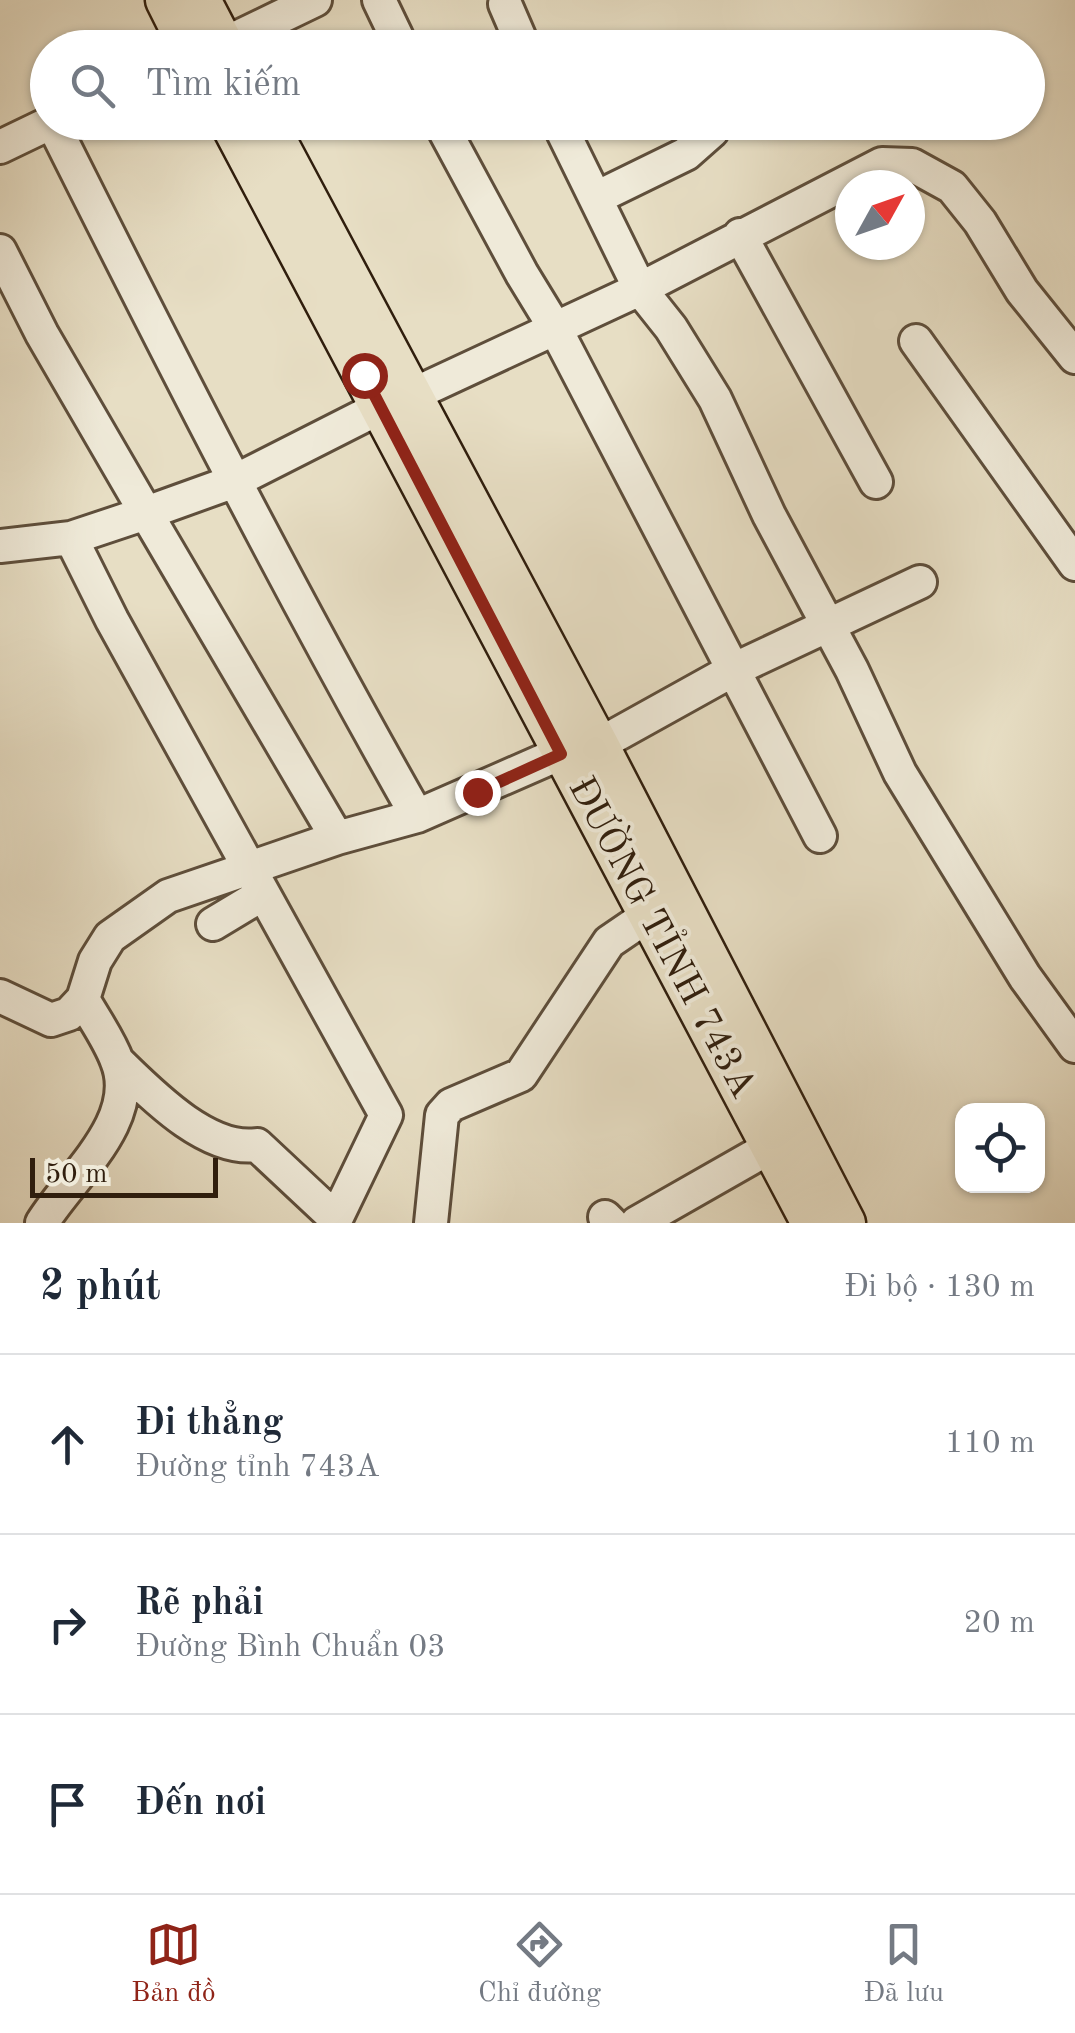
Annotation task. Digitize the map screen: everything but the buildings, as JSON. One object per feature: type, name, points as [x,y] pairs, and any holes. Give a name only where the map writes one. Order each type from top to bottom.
[{"type":"main road","points":[[166,0],[197,30]]},
{"type":"main road","points":[[200,0],[208,30]]},
{"type":"main road","name":"ĐƯỜNG TỈNH 743A","points":[[241,140],[397,401]]},
{"type":"main road","name":"ĐƯỜNG TỈNH 743A","points":[[274,140],[397,401],[580,749],[845,1223]]},
{"type":"main road","name":"ĐƯỜNG TỈNH 743A","points":[[580,749],[650,914],[812,1223]]},
{"type":"street","points":[[248,30],[315,0]]},
{"type":"street","points":[[379,0],[393,30]]},
{"type":"street","points":[[505,4],[516,30]]},
{"type":"street","points":[[0,147],[30,133]]},
{"type":"street","points":[[61,140],[334,670],[418,816]]},
{"type":"street","points":[[450,140],[522,274],[556,328],[820,836]]},
{"type":"street","points":[[567,140],[640,289],[716,399],[769,516],[852,670],[900,774],[1025,977],[1075,1046]]},
{"type":"street","points":[[596,198],[686,154],[702,140]]},
{"type":"street","points":[[0,546],[71,538],[235,481],[640,289],[882,164],[912,165],[952,187],[980,222],[1022,291],[1075,357]]},
{"type":"street","points":[[740,235],[876,482]]},
{"type":"street","points":[[0,251],[11,301],[146,513],[337,838]]},
{"type":"street","points":[[916,341],[1075,564]]},
{"type":"street","points":[[71,538],[386,1115],[335,1221],[257,1145],[244,1147],[203,1132],[155,1097],[118,1062],[82,999]]},
{"type":"street","points":[[213,924],[256,882],[337,838],[418,816],[580,749],[733,670],[920,582]]},
{"type":"street","points":[[0,996],[51,1020],[68,1014],[82,999],[95,961],[110,937],[168,896],[256,882]]},
{"type":"street","points":[[432,1223],[442,1115],[452,1106],[521,1074],[609,942],[650,914]]},
{"type":"street","points":[[42,1223],[114,1124],[124,1096],[118,1062]]},
{"type":"street","points":[[618,1221],[772,1146]]},
{"type":"route","points":[[364,375],[561,754],[477,792]]}]
